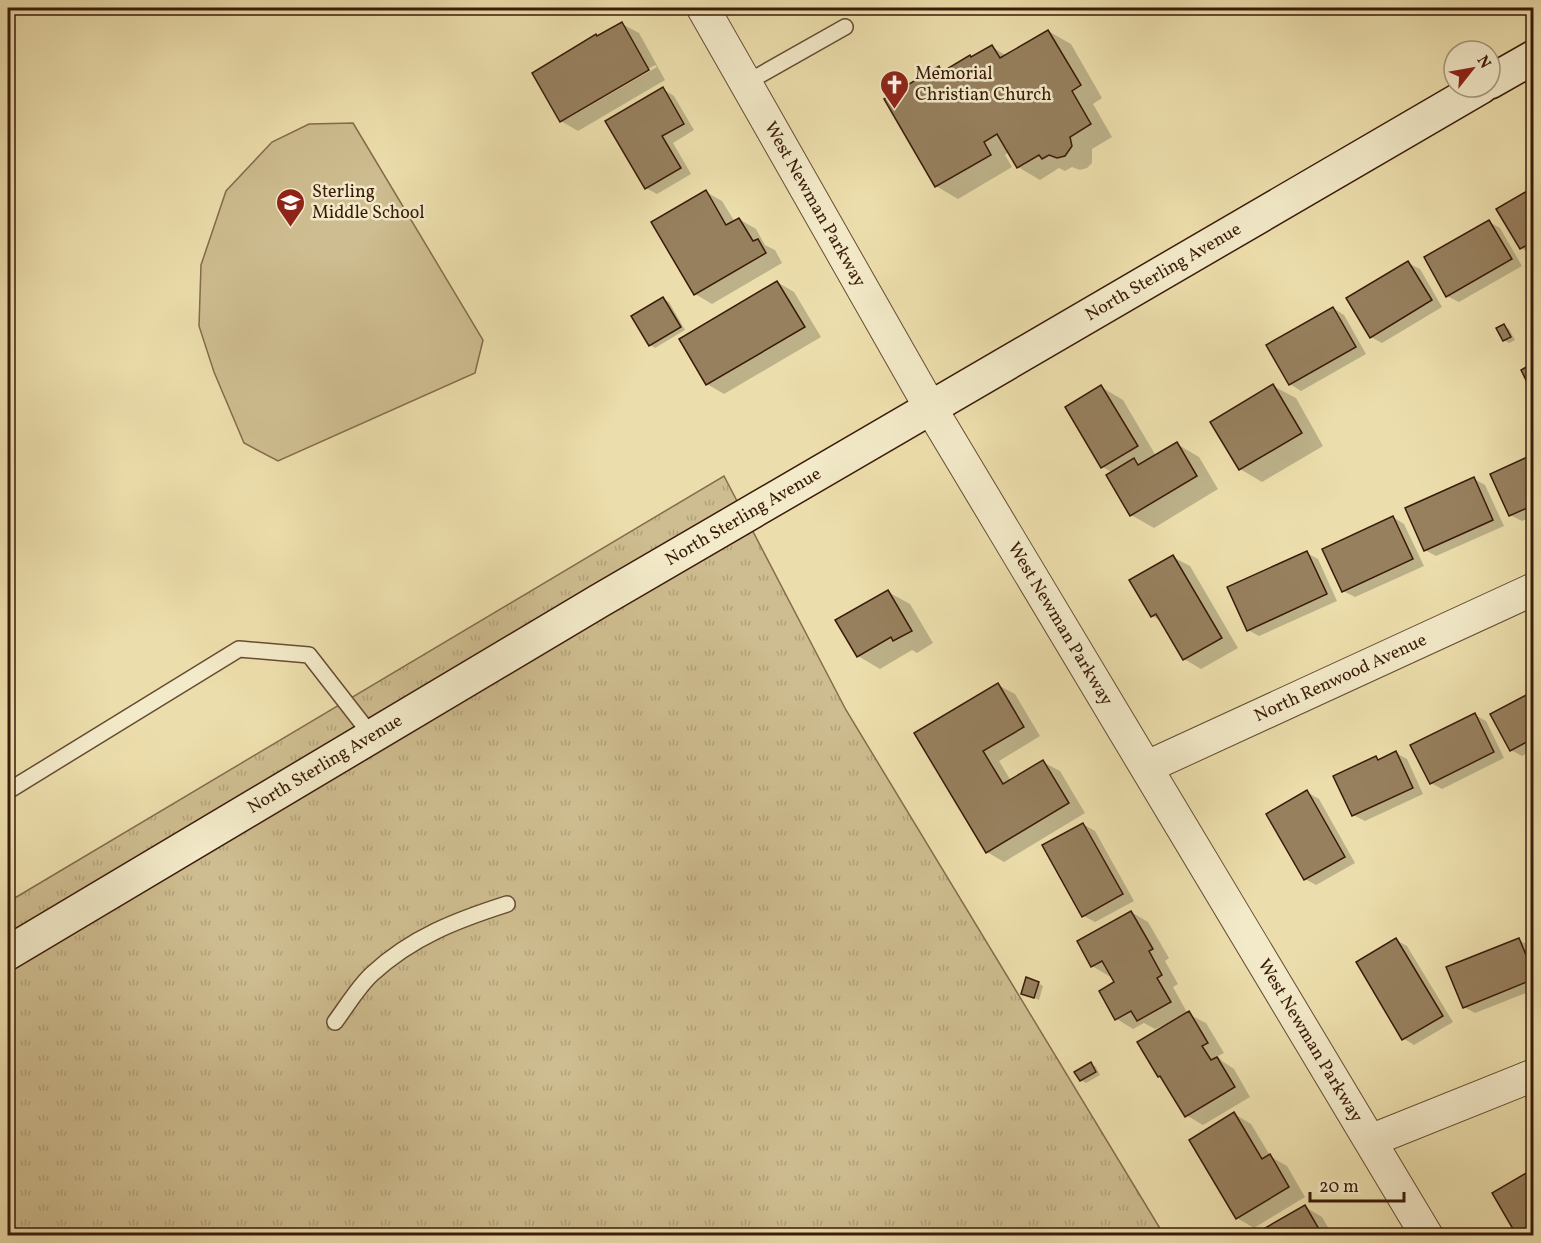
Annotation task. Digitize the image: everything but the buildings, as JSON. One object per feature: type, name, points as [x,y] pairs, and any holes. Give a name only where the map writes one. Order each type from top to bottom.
[{"type":"main road","points":[[1502,75],[1533,57]]},
{"type":"main road","name":"North Sterling Avenue","points":[[8,953],[930,407],[1460,99]]},
{"type":"street","name":"West Newman Parkway","points":[[703,8],[930,407],[1428,1236]]},
{"type":"street","name":"North Renwood Avenue","points":[[1147,767],[1533,589]]},
{"type":"street","points":[[1372,1140],[1533,1075]]},
{"type":"lane","points":[[746,83],[845,27]]},
{"type":"lane","points":[[8,790],[239,649],[309,655],[372,736]]},
{"type":"lane","points":[[335,1022],[371,974],[423,936],[464,918],[507,904]]},
{"type":"green space","points":[[353,123],[483,340],[475,373],[278,461],[244,443],[214,372],[199,326],[201,265],[226,191],[272,142],[309,124]]},
{"type":"green space","points":[[724,476],[846,710],[1164,1235],[8,1235],[8,902]]},
{"type":"place","name":"Memorial Christian Church","points":[[894,110]]},
{"type":"place","name":"Sterling Middle School","points":[[291,228]]}]
